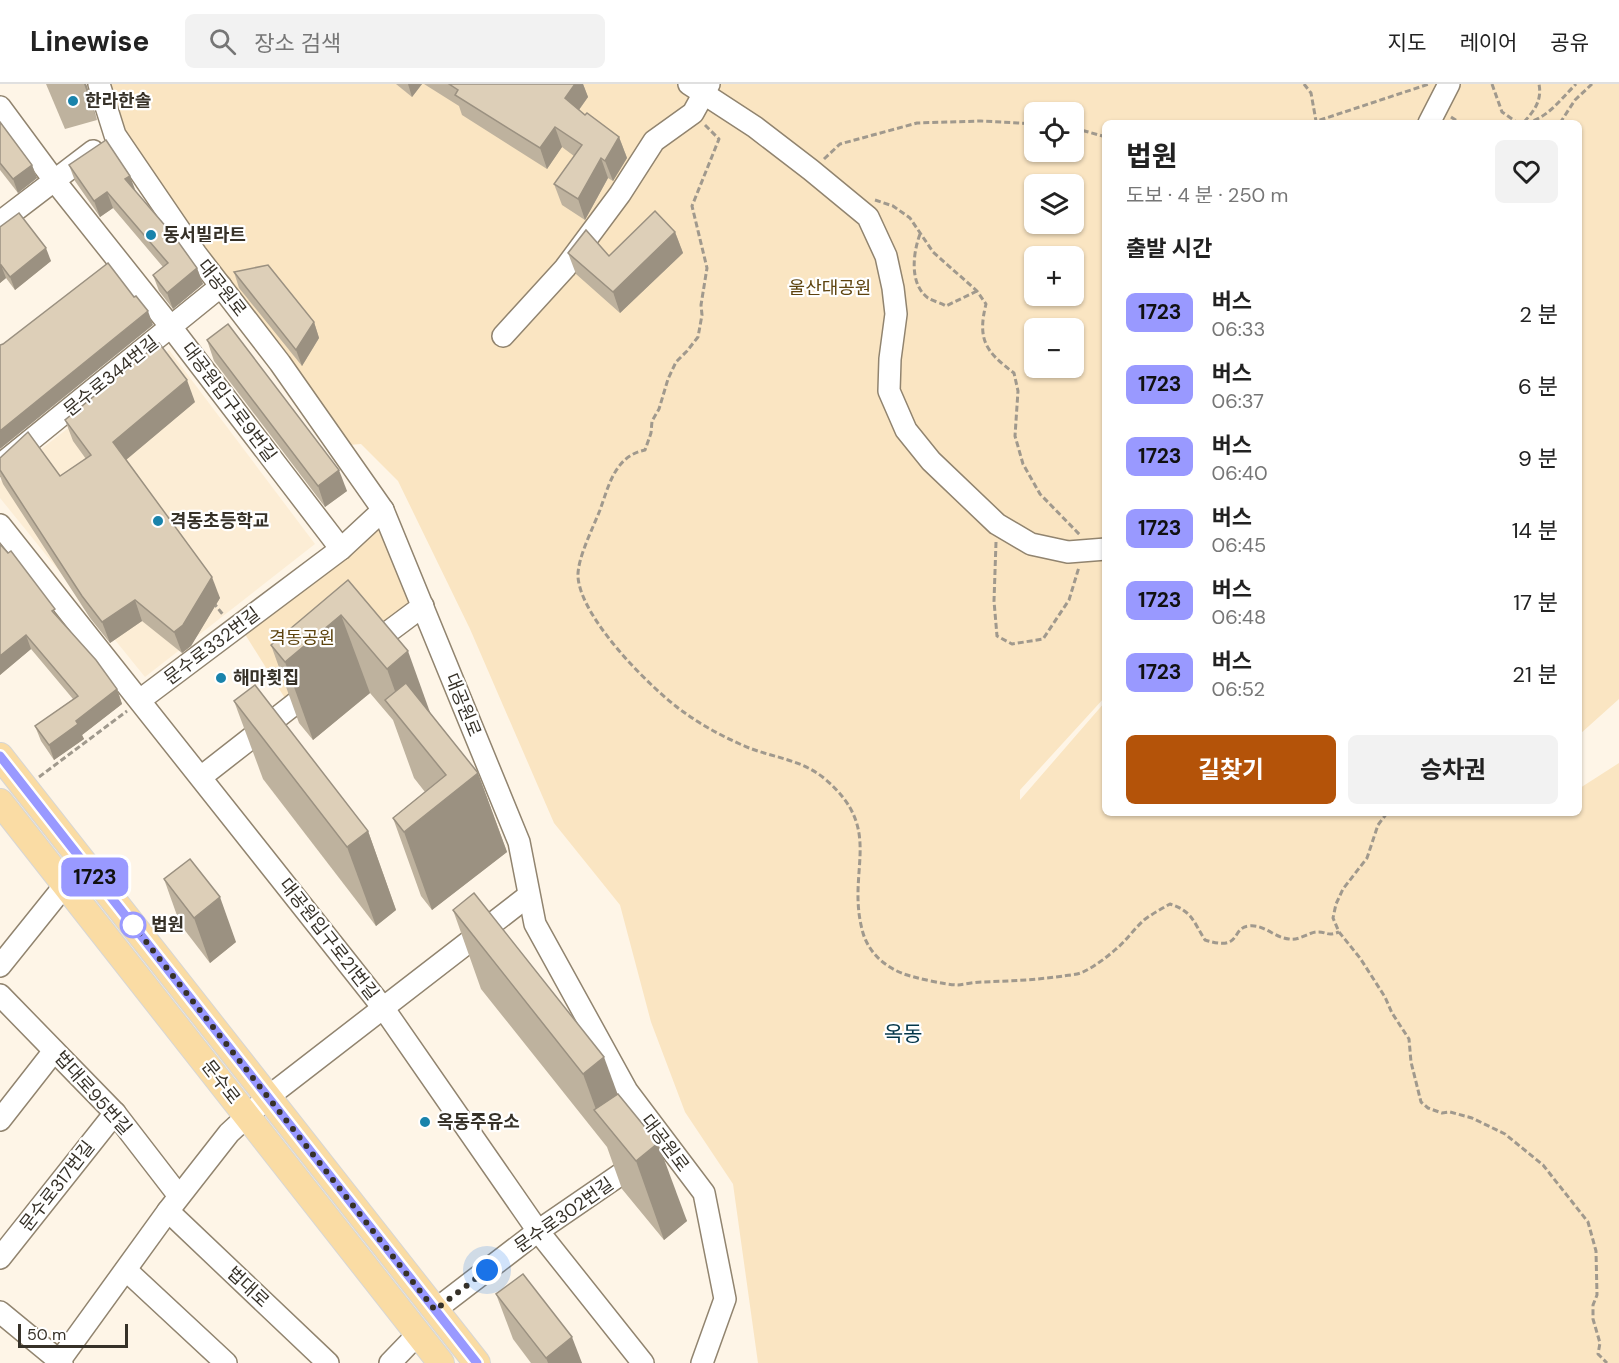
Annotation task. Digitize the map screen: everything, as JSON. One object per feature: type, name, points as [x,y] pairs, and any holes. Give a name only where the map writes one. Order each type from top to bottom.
[{"type":"main road","name":"문수로","points":[[0,756],[477,1363]]},
{"type":"main road","name":"문수로","points":[[0,802],[441,1363]]},
{"type":"street","name":"대공원로","points":[[99,84],[115,135],[196,254],[280,363],[383,510],[519,842],[535,924],[621,1080],[665,1144],[704,1194],[725,1299],[702,1363]]},
{"type":"street","points":[[1431,120],[1449,84]]},
{"type":"street","points":[[502,336],[565,268],[620,194],[654,141],[693,113],[700,87],[811,170],[868,218],[886,256],[896,314],[890,358],[889,391],[906,430],[954,484],[997,524],[1031,544],[1068,552],[1094,549]]},
{"type":"street","name":"대공원입구로9번길","points":[[0,107],[54,180],[117,257],[341,549]]},
{"type":"street","points":[[0,222],[115,135]]},
{"type":"street","points":[[99,271],[117,257]]},
{"type":"street","name":"문수로344번길","points":[[0,465],[221,286]]},
{"type":"street","name":"문수로332번길","points":[[140,700],[341,549],[383,510]]},
{"type":"street","name":"대공원입구로21번길","points":[[0,525],[384,1009],[538,1231],[643,1363]]},
{"type":"street","points":[[352,660],[423,606]]},
{"type":"street","points":[[201,777],[333,674]]},
{"type":"street","points":[[0,966],[65,885]]},
{"type":"street","points":[[0,1312],[60,1362],[229,1132],[268,1097],[528,896]]},
{"type":"street","name":"법대로95번길","points":[[0,994],[115,1113],[174,1204]]},
{"type":"street","points":[[0,1120],[54,1051]]},
{"type":"street","name":"문수로317번길","points":[[0,1258],[115,1113]]},
{"type":"street","name":"문수로302번길","points":[[435,1310],[538,1231],[665,1144]]},
{"type":"street","name":"법대로","points":[[174,1204],[328,1363]]},
{"type":"street","points":[[126,1270],[226,1363]]},
{"type":"street","points":[[390,1363],[418,1334]]},
{"type":"path","points":[[1304,84],[1311,93],[1316,120]]},
{"type":"path","points":[[1322,120],[1429,84]]},
{"type":"path","points":[[1492,84],[1502,112],[1514,120]]},
{"type":"path","points":[[1527,120],[1533,113],[1541,95],[1539,84]]},
{"type":"path","points":[[1538,120],[1576,84]]},
{"type":"path","points":[[1562,120],[1575,100],[1592,84]]},
{"type":"path","points":[[693,113],[719,140],[692,206],[707,268],[698,337],[676,362],[668,379],[659,409],[652,421],[651,433],[645,450],[633,452],[624,459],[611,478],[582,558],[578,577],[587,606],[612,640],[644,679],[684,712],[716,733],[749,748],[805,765],[824,778],[843,796],[859,826],[861,843],[858,874],[859,911],[863,935],[879,960],[904,974],[957,985],[1036,980],[1082,973],[1116,950],[1143,921],[1170,904],[1191,914],[1205,939],[1221,945],[1231,942],[1245,927],[1251,926],[1261,927],[1290,940],[1316,932],[1330,935],[1339,932]]},
{"type":"path","points":[[811,170],[840,144],[918,123],[981,121],[1024,123]]},
{"type":"path","points":[[1084,131],[1102,136]]},
{"type":"path","points":[[849,201],[871,198],[893,206],[910,218],[933,252],[977,291],[986,304],[981,322],[984,337],[993,357],[1014,373],[1018,391],[1015,436],[1023,464],[1040,494],[1094,549],[1070,600],[1042,639],[1012,644],[997,636],[994,592],[997,524]]},
{"type":"path","points":[[920,234],[915,260],[915,282],[927,297],[946,306],[977,291]]},
{"type":"path","points":[[212,601],[234,630]]},
{"type":"path","points":[[38,778],[140,700]]},
{"type":"path","points":[[1385,816],[1378,825],[1367,858],[1343,889],[1333,918],[1339,932],[1360,958],[1409,1039],[1411,1062],[1421,1102],[1428,1108],[1442,1113],[1450,1112],[1472,1118],[1505,1134],[1543,1165],[1588,1222],[1596,1251],[1597,1295],[1593,1305],[1593,1319],[1600,1343],[1598,1354],[1607,1363]]},
{"type":"shaded area","name":"격동초등학교","points":[[169,350],[315,544],[145,677],[0,498],[0,481]]},
{"type":"green space","name":"울산대공원","points":[[105,84],[1619,84],[1619,699],[1582,732],[1582,120],[1102,120],[1102,700],[1020,790],[1020,800],[1102,705],[1102,816],[1582,816],[1582,787],[1619,763],[1619,1363],[758,1363],[733,1184],[685,1112],[651,1022],[620,905],[554,823],[470,629],[398,481],[361,444],[349,445],[198,246],[124,135]]},
{"type":"green space","name":"격동공원","points":[[381,526],[409,602],[288,703],[243,631]]},
{"type":"building","points":[[449,84],[575,84],[565,98],[585,115],[587,113],[619,137],[605,161],[601,158],[578,199],[554,184],[582,145],[555,127],[540,148],[455,95],[458,90]]},
{"type":"building","points":[[0,122],[32,165],[13,179],[0,163]]},
{"type":"building","points":[[106,140],[130,176],[125,179],[174,236],[197,268],[167,293],[153,275],[168,263],[107,192],[94,201],[69,165]]},
{"type":"building","points":[[655,211],[675,232],[613,292],[568,253],[586,230],[609,256]]},
{"type":"building","points":[[19,213],[46,248],[10,277],[0,266],[0,227]]},
{"type":"building","points":[[108,263],[148,311],[0,431],[0,345]]},
{"type":"building","points":[[268,265],[314,322],[296,350],[234,272]]},
{"type":"building","points":[[228,324],[339,470],[318,486],[207,340]]},
{"type":"building","name":"격동초등학교","points":[[159,343],[187,380],[113,442],[212,577],[183,625],[174,632],[135,600],[102,622],[82,596],[0,470],[0,458],[28,432],[60,476],[91,455],[65,420]]},
{"type":"building","points":[[0,544],[8,553],[11,551],[55,609],[52,611],[96,660],[117,689],[76,721],[78,724],[49,745],[35,726],[78,696],[26,635],[0,656]]},
{"type":"building","points":[[348,580],[408,651],[387,669],[341,615],[285,662],[271,645]]},
{"type":"building","points":[[406,683],[478,773],[404,832],[393,818],[446,775],[385,700]]},
{"type":"building","points":[[255,685],[368,831],[347,847],[234,701]]},
{"type":"building","points":[[190,859],[220,897],[194,918],[164,879]]},
{"type":"building","points":[[474,893],[604,1057],[583,1074],[453,910]]},
{"type":"building","points":[[618,1094],[658,1143],[636,1161],[594,1110]]},
{"type":"building","points":[[523,1274],[572,1337],[546,1358],[496,1294]]},
{"type":"bus line","name":"1723","points":[[0,756],[477,1363]]},
{"type":"place","name":"한라한솔","points":[[73,101]]},
{"type":"place","name":"동서빌라트","points":[[151,235]]},
{"type":"place","name":"격동초등학교","points":[[158,521]]},
{"type":"place","name":"해마횟집","points":[[221,678]]},
{"type":"place","name":"법원","points":[[133,925]]},
{"type":"place","name":"옥동주유소","points":[[425,1122]]},
{"type":"district","name":"옥동","points":[[903,1034]]},
{"type":"route","points":[[133,925],[435,1310],[487,1270]]}]
